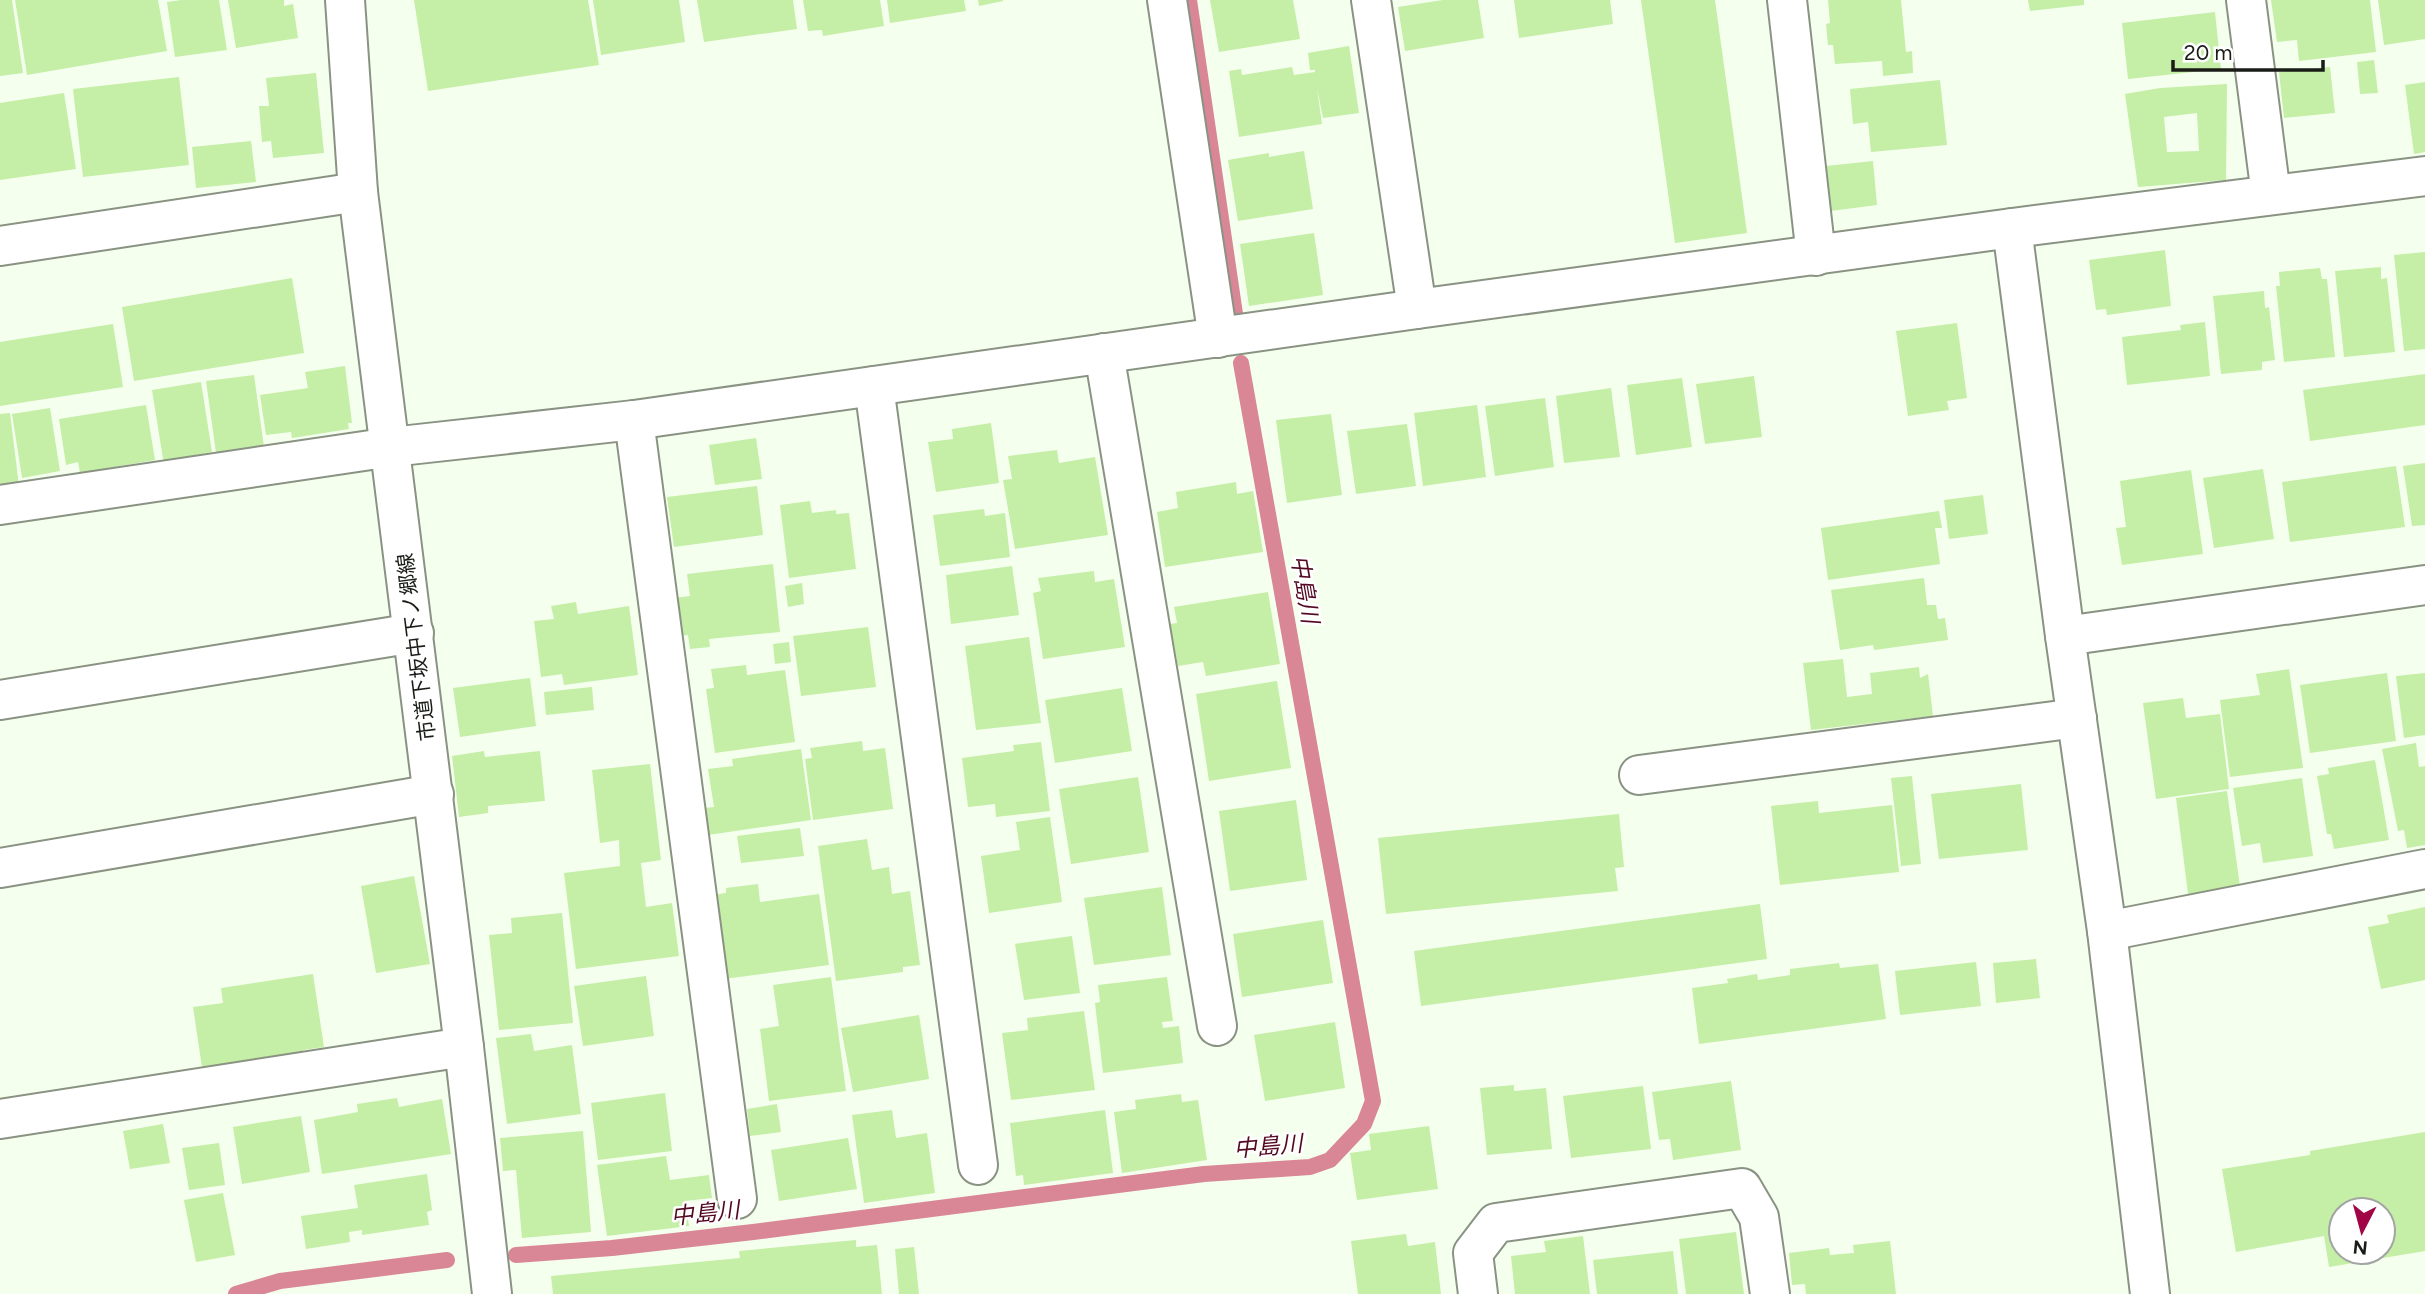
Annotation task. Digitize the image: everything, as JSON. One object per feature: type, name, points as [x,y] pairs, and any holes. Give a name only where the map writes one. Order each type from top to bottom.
[{"type":"street","name":"市道下坂中下ノ郷線","points":[[345,0],[358,192],[434,794],[488,1265]]},
{"type":"street","points":[[1167,0],[1218,338]]},
{"type":"street","points":[[1371,0],[1417,309]]},
{"type":"street","points":[[1787,0],[1816,256]]},
{"type":"street","points":[[2246,0],[2271,195]]},
{"type":"street","points":[[0,505],[391,447],[634,420],[1417,309],[2012,228],[2425,176]]},
{"type":"street","points":[[0,246],[358,192]]},
{"type":"street","points":[[2012,228],[2065,636],[2107,931],[2150,1294]]},
{"type":"street","points":[[1104,354],[1217,1026]]},
{"type":"street","points":[[874,386],[978,1165]]},
{"type":"street","points":[[634,420],[737,1199]]},
{"type":"street","points":[[2065,636],[2425,585]]},
{"type":"street","points":[[0,700],[414,634]]},
{"type":"street","points":[[1639,775],[2077,718]]},
{"type":"street","points":[[0,868],[434,794]]},
{"type":"street","points":[[2107,931],[2425,869]]},
{"type":"street","points":[[0,1119],[464,1047]]},
{"type":"street","points":[[1478,1294],[1473,1253],[1496,1223],[1742,1188],[1759,1217],[1770,1294]]},
{"type":"building","points":[[0,0],[12,0],[23,73],[0,76]]},
{"type":"building","points":[[15,0],[158,0],[167,51],[27,75]]},
{"type":"building","points":[[219,0],[227,50],[175,57],[167,2]]},
{"type":"building","points":[[228,0],[284,0],[284,6],[293,4],[298,38],[236,48]]},
{"type":"building","points":[[414,0],[588,0],[599,65],[428,91]]},
{"type":"building","points":[[593,0],[679,0],[685,42],[601,55]]},
{"type":"building","points":[[697,0],[793,0],[797,29],[704,42]]},
{"type":"building","points":[[803,0],[880,0],[884,26],[823,36],[822,30],[808,31]]},
{"type":"building","points":[[887,0],[964,0],[966,11],[890,23]]},
{"type":"building","points":[[978,0],[1003,0],[1003,1],[979,6]]},
{"type":"building","points":[[1210,0],[1293,0],[1300,39],[1219,52]]},
{"type":"building","points":[[1443,0],[1478,0],[1484,38],[1405,51],[1398,7]]},
{"type":"building","points":[[1514,0],[1610,0],[1613,24],[1519,38]]},
{"type":"building","points":[[1641,0],[1715,0],[1747,233],[1675,243]]},
{"type":"building","points":[[1828,0],[1901,0],[1906,52],[1912,51],[1913,73],[1883,76],[1882,61],[1835,64],[1833,45],[1828,45]]},
{"type":"building","points":[[2028,0],[2084,0],[2084,5],[2030,11]]},
{"type":"building","points":[[2271,0],[2370,0],[2376,52],[2299,61],[2297,40],[2277,42]]},
{"type":"building","points":[[2378,0],[2425,0],[2425,39],[2384,45]]},
{"type":"building","points":[[2215,12],[2221,69],[2128,79],[2122,23]]},
{"type":"building","points":[[1349,46],[1359,113],[1323,118],[1317,88],[1322,124],[1239,137],[1229,71],[1241,69],[1242,75],[1292,67],[1294,75],[1315,72],[1310,70],[1308,53]]},
{"type":"building","points":[[2374,60],[2378,93],[2360,94],[2357,62]]},
{"type":"building","points":[[2330,67],[2335,113],[2284,118],[2279,72]]},
{"type":"building","points":[[316,73],[324,153],[273,158],[271,141],[262,142],[259,106],[269,106],[266,78]]},
{"type":"building","points":[[179,77],[189,165],[83,177],[73,89]]},
{"type":"building","points":[[1940,80],[1947,145],[1871,152],[1868,122],[1853,124],[1850,89]]},
{"type":"building","points":[[2425,82],[2425,152],[2414,154],[2405,85]]},
{"type":"building","points":[[2227,84],[2226,180],[2138,187],[2125,94],[2160,88]],"holes":[[[2197,113],[2199,151],[2167,152],[2164,117]]]},
{"type":"building","points":[[64,93],[76,169],[0,180],[0,103]]},
{"type":"building","points":[[251,141],[256,182],[196,188],[192,147]]},
{"type":"building","points":[[1304,151],[1313,209],[1238,221],[1228,160],[1269,153],[1269,157]]},
{"type":"building","points":[[1873,161],[1877,205],[1831,211],[1826,166]]},
{"type":"building","points":[[1314,233],[1323,295],[1249,306],[1240,244]]},
{"type":"building","points":[[2165,250],[2171,306],[2107,315],[2106,309],[2096,310],[2089,260]]},
{"type":"building","points":[[2425,252],[2425,349],[2404,351],[2394,255]]},
{"type":"building","points":[[2381,267],[2381,279],[2387,278],[2395,352],[2344,357],[2335,271]]},
{"type":"building","points":[[2320,268],[2322,279],[2327,279],[2335,357],[2284,362],[2276,286],[2280,286],[2279,272]]},
{"type":"building","points":[[292,278],[304,353],[134,381],[122,307]]},
{"type":"building","points":[[2264,291],[2265,308],[2269,307],[2275,360],[2262,362],[2262,370],[2221,374],[2213,296]]},
{"type":"building","points":[[2205,322],[2210,376],[2127,385],[2122,337],[2181,330],[2180,325]]},
{"type":"building","points":[[1957,323],[1967,398],[1947,401],[1949,410],[1908,416],[1896,331]]},
{"type":"building","points":[[113,324],[123,387],[0,406],[0,342]]},
{"type":"building","points":[[345,366],[352,423],[348,423],[349,429],[292,438],[291,432],[266,435],[260,395],[308,388],[305,372]]},
{"type":"building","points":[[2425,374],[2425,425],[2310,441],[2303,390]]},
{"type":"building","points":[[254,375],[264,447],[216,453],[206,381]]},
{"type":"building","points":[[1754,376],[1762,437],[1705,444],[1696,384]]},
{"type":"building","points":[[1682,378],[1692,447],[1636,455],[1627,385]]},
{"type":"building","points":[[201,382],[212,452],[201,454],[202,459],[164,465],[152,390]]},
{"type":"building","points":[[1611,388],[1620,457],[1564,463],[1556,396]]},
{"type":"building","points":[[1545,398],[1554,467],[1495,476],[1485,406]]},
{"type":"building","points":[[146,405],[155,460],[80,473],[78,462],[66,465],[59,419]]},
{"type":"building","points":[[1477,405],[1486,477],[1423,486],[1414,413]]},
{"type":"building","points":[[50,408],[60,471],[22,478],[12,414]]},
{"type":"building","points":[[10,413],[19,486],[0,488],[0,414]]},
{"type":"building","points":[[1331,414],[1342,495],[1287,503],[1276,420]]},
{"type":"building","points":[[991,423],[999,483],[936,492],[928,442],[953,439],[952,429]]},
{"type":"building","points":[[1407,424],[1416,486],[1356,494],[1347,431]]},
{"type":"building","points":[[756,438],[762,479],[715,485],[709,445]]},
{"type":"building","points":[[1057,450],[1059,463],[1095,457],[1108,535],[1015,549],[1003,480],[1012,479],[1008,456]]},
{"type":"building","points":[[2425,463],[2425,525],[2412,526],[2403,466]]},
{"type":"building","points":[[2396,466],[2405,527],[2290,542],[2282,482]]},
{"type":"building","points":[[2263,469],[2274,539],[2214,548],[2203,478]]},
{"type":"building","points":[[2191,470],[2203,554],[2122,565],[2116,528],[2126,527],[2120,481]]},
{"type":"building","points":[[1236,482],[1237,494],[1253,491],[1263,552],[1165,567],[1157,512],[1178,508],[1176,492]]},
{"type":"building","points":[[757,486],[763,535],[674,547],[667,497]]},
{"type":"building","points":[[1983,495],[1988,534],[1949,539],[1944,500]]},
{"type":"building","points":[[810,501],[812,513],[836,510],[836,514],[849,513],[856,569],[789,578],[780,505]]},
{"type":"building","points":[[984,509],[985,516],[1005,513],[1010,557],[940,566],[933,515]]},
{"type":"building","points":[[1939,511],[1942,528],[1935,528],[1940,564],[1828,580],[1821,528]]},
{"type":"building","points":[[773,564],[780,632],[709,639],[710,647],[690,649],[688,635],[678,636],[674,598],[690,596],[687,574]]},
{"type":"building","points":[[1012,566],[1019,615],[951,624],[946,575]]},
{"type":"building","points":[[1094,571],[1095,582],[1114,579],[1125,647],[1043,659],[1033,593],[1041,591],[1038,578]]},
{"type":"building","points":[[1924,578],[1927,605],[1936,605],[1938,619],[1945,618],[1948,640],[1874,650],[1873,645],[1840,650],[1831,590]]},
{"type":"building","points":[[802,583],[804,604],[788,607],[785,586]]},
{"type":"building","points":[[1268,592],[1280,664],[1206,676],[1203,662],[1178,666],[1170,624],[1177,623],[1174,607]]},
{"type":"building","points":[[576,602],[578,614],[629,606],[638,675],[564,685],[562,674],[541,677],[534,621],[554,619],[551,606]]},
{"type":"building","points":[[868,627],[876,687],[801,696],[793,636]]},
{"type":"building","points":[[1029,637],[1041,723],[976,730],[965,646]]},
{"type":"building","points":[[789,642],[791,662],[775,664],[773,644]]},
{"type":"building","points":[[1843,659],[1847,697],[1872,694],[1870,673],[1919,667],[1920,678],[1928,674],[1933,716],[1811,730],[1803,663]]},
{"type":"building","points":[[746,665],[747,675],[785,670],[795,742],[715,753],[706,689],[714,688],[711,669]]},
{"type":"building","points":[[2289,669],[2303,768],[2230,777],[2220,700],[2260,695],[2256,674]]},
{"type":"building","points":[[2387,673],[2396,741],[2310,753],[2300,685]]},
{"type":"building","points":[[2425,673],[2425,735],[2404,738],[2396,676]]},
{"type":"building","points":[[530,678],[536,726],[460,737],[453,688]]},
{"type":"building","points":[[1277,681],[1291,768],[1209,781],[1196,694]]},
{"type":"building","points":[[592,687],[594,710],[546,715],[544,692]]},
{"type":"building","points":[[1122,688],[1132,751],[1055,763],[1045,700]]},
{"type":"building","points":[[2183,698],[2186,718],[2220,714],[2229,789],[2156,799],[2143,703]]},
{"type":"building","points":[[862,741],[863,751],[885,748],[893,809],[813,820],[805,759],[812,758],[810,748]]},
{"type":"building","points":[[1041,742],[1050,811],[996,817],[995,804],[968,807],[962,758],[1014,751],[1013,745]]},
{"type":"building","points":[[2416,743],[2419,767],[2425,766],[2425,845],[2407,848],[2404,830],[2398,831],[2382,749]]},
{"type":"building","points":[[801,749],[811,820],[708,835],[704,808],[714,807],[708,769],[733,766],[732,759]]},
{"type":"building","points":[[484,751],[485,757],[540,751],[545,801],[488,806],[488,813],[459,817],[452,756]]},
{"type":"building","points":[[2375,760],[2389,840],[2334,849],[2331,834],[2327,834],[2317,776],[2329,774],[2328,768]]},
{"type":"building","points":[[650,764],[661,860],[641,863],[646,907],[672,903],[679,956],[576,969],[564,873],[620,866],[619,840],[600,843],[592,770]]},
{"type":"building","points":[[1912,776],[1921,864],[1901,866],[1891,778]]},
{"type":"building","points":[[1138,777],[1149,852],[1071,864],[1059,789]]},
{"type":"building","points":[[2302,778],[2313,856],[2263,863],[2260,843],[2242,846],[2233,788]]},
{"type":"building","points":[[2021,784],[2028,850],[1939,859],[1931,794]]},
{"type":"building","points":[[2227,791],[2240,887],[2188,894],[2176,798]]},
{"type":"building","points":[[1296,800],[1307,880],[1230,891],[1219,811]]},
{"type":"building","points":[[1818,801],[1819,813],[1892,805],[1899,872],[1780,885],[1771,806]]},
{"type":"building","points":[[1619,814],[1624,867],[1615,868],[1618,891],[1386,914],[1378,838]]},
{"type":"building","points":[[1050,817],[1062,902],[989,913],[981,856],[1020,850],[1016,822]]},
{"type":"building","points":[[800,828],[804,856],[741,863],[737,836]]},
{"type":"building","points":[[867,839],[872,870],[889,867],[892,894],[910,891],[920,965],[903,967],[903,972],[836,981],[818,846]]},
{"type":"building","points":[[414,876],[430,964],[376,973],[361,886]]},
{"type":"building","points":[[758,884],[760,902],[819,894],[829,965],[724,979],[712,895],[726,893],[726,888]]},
{"type":"building","points":[[1162,887],[1171,955],[1094,965],[1084,898]]},
{"type":"building","points":[[1760,904],[1767,959],[1421,1006],[1414,951]]},
{"type":"building","points":[[2425,907],[2425,980],[2381,989],[2368,927],[2389,923],[2387,915]]},
{"type":"building","points":[[562,913],[573,1023],[499,1030],[489,935],[512,933],[511,918]]},
{"type":"building","points":[[1323,920],[1333,983],[1242,997],[1233,934]]},
{"type":"building","points":[[1072,936],[1080,993],[1024,1000],[1015,944]]},
{"type":"building","points":[[2036,959],[2040,998],[1996,1003],[1993,963]]},
{"type":"building","points":[[1976,962],[1981,1006],[1900,1015],[1895,971]]},
{"type":"building","points":[[1839,963],[1840,968],[1878,964],[1886,1019],[1699,1044],[1692,988],[1728,983],[1727,979],[1757,974],[1758,980],[1790,975],[1790,969]]},
{"type":"building","points":[[313,974],[324,1047],[303,1050],[304,1059],[203,1074],[193,1007],[223,1003],[221,988]]},
{"type":"building","points":[[646,976],[654,1036],[583,1046],[574,986]]},
{"type":"building","points":[[831,977],[846,1091],[769,1101],[760,1029],[779,1026],[773,985]]},
{"type":"building","points":[[1167,977],[1173,1021],[1162,1022],[1163,1028],[1179,1026],[1183,1063],[1103,1073],[1095,1003],[1100,1002],[1098,985]]},
{"type":"building","points":[[1084,1011],[1095,1090],[1011,1100],[1002,1033],[1028,1030],[1027,1018]]},
{"type":"building","points":[[919,1015],[929,1079],[853,1092],[841,1028]]},
{"type":"building","points":[[1335,1022],[1345,1088],[1265,1101],[1254,1035]]},
{"type":"building","points":[[531,1034],[534,1051],[572,1045],[581,1114],[507,1124],[496,1038]]},
{"type":"building","points":[[1731,1081],[1741,1150],[1673,1160],[1670,1139],[1659,1140],[1652,1092]]},
{"type":"building","points":[[1514,1085],[1514,1091],[1546,1088],[1552,1149],[1487,1155],[1480,1088]]},
{"type":"building","points":[[1643,1086],[1651,1149],[1571,1158],[1563,1096]]},
{"type":"building","points":[[665,1093],[672,1151],[598,1160],[591,1103]]},
{"type":"building","points":[[1181,1094],[1182,1102],[1198,1100],[1207,1160],[1122,1173],[1114,1112],[1136,1109],[1135,1100]]},
{"type":"building","points":[[397,1098],[399,1107],[442,1099],[451,1154],[322,1174],[314,1120],[358,1112],[357,1104]]},
{"type":"building","points":[[777,1104],[781,1132],[750,1136],[747,1109]]},
{"type":"building","points":[[892,1110],[896,1138],[927,1133],[935,1193],[864,1203],[852,1115]]},
{"type":"building","points":[[1105,1110],[1113,1173],[1024,1185],[1023,1175],[1016,1176],[1010,1123]]},
{"type":"building","points":[[301,1116],[310,1172],[242,1184],[233,1127]]},
{"type":"building","points":[[163,1124],[170,1163],[130,1169],[123,1131]]},
{"type":"building","points":[[1429,1126],[1438,1189],[1357,1200],[1350,1153],[1371,1150],[1369,1134]]},
{"type":"building","points":[[583,1131],[591,1232],[522,1238],[516,1170],[503,1171],[500,1138]]},
{"type":"building","points":[[2425,1132],[2425,1251],[2397,1256],[2397,1196],[2327,1196],[2327,1255],[2324,1236],[2236,1252],[2222,1169],[2310,1155],[2310,1151]]},
{"type":"building","points":[[848,1138],[857,1189],[779,1201],[771,1150]]},
{"type":"building","points":[[219,1143],[225,1185],[189,1190],[182,1148]]},
{"type":"building","points":[[666,1156],[670,1180],[709,1175],[712,1198],[685,1201],[689,1226],[607,1236],[597,1165]]},
{"type":"building","points":[[427,1174],[432,1210],[427,1212],[429,1225],[362,1235],[362,1230],[349,1232],[350,1242],[306,1249],[301,1216],[358,1208],[354,1185]]},
{"type":"building","points":[[223,1193],[235,1255],[196,1262],[184,1200]]},
{"type":"building","points":[[1736,1232],[1744,1294],[1686,1294],[1679,1239]]},
{"type":"building","points":[[1406,1234],[1408,1246],[1435,1242],[1441,1294],[1358,1294],[1351,1241]]},
{"type":"building","points":[[1583,1236],[1590,1294],[1515,1294],[1511,1256],[1546,1252],[1544,1241]]},
{"type":"building","points":[[856,1240],[856,1247],[877,1245],[882,1294],[553,1294],[551,1276],[740,1258],[739,1251]]},
{"type":"building","points":[[1890,1241],[1896,1294],[1806,1294],[1805,1284],[1792,1285],[1789,1253],[1829,1248],[1830,1255],[1854,1253],[1853,1245]]},
{"type":"building","points":[[914,1247],[919,1294],[899,1294],[895,1249]]},
{"type":"building","points":[[1673,1251],[1678,1294],[1597,1294],[1593,1260]]},
{"type":"waterway","name":"中島川","points":[[1189,0],[1235,314]]},
{"type":"waterway","name":"中島川","points":[[516,1255],[612,1248],[753,1232],[1204,1174],[1310,1167],[1330,1160],[1364,1124],[1373,1101],[1241,363]]},
{"type":"waterway","name":"中島川","points":[[236,1294],[280,1281],[447,1260]]}]
